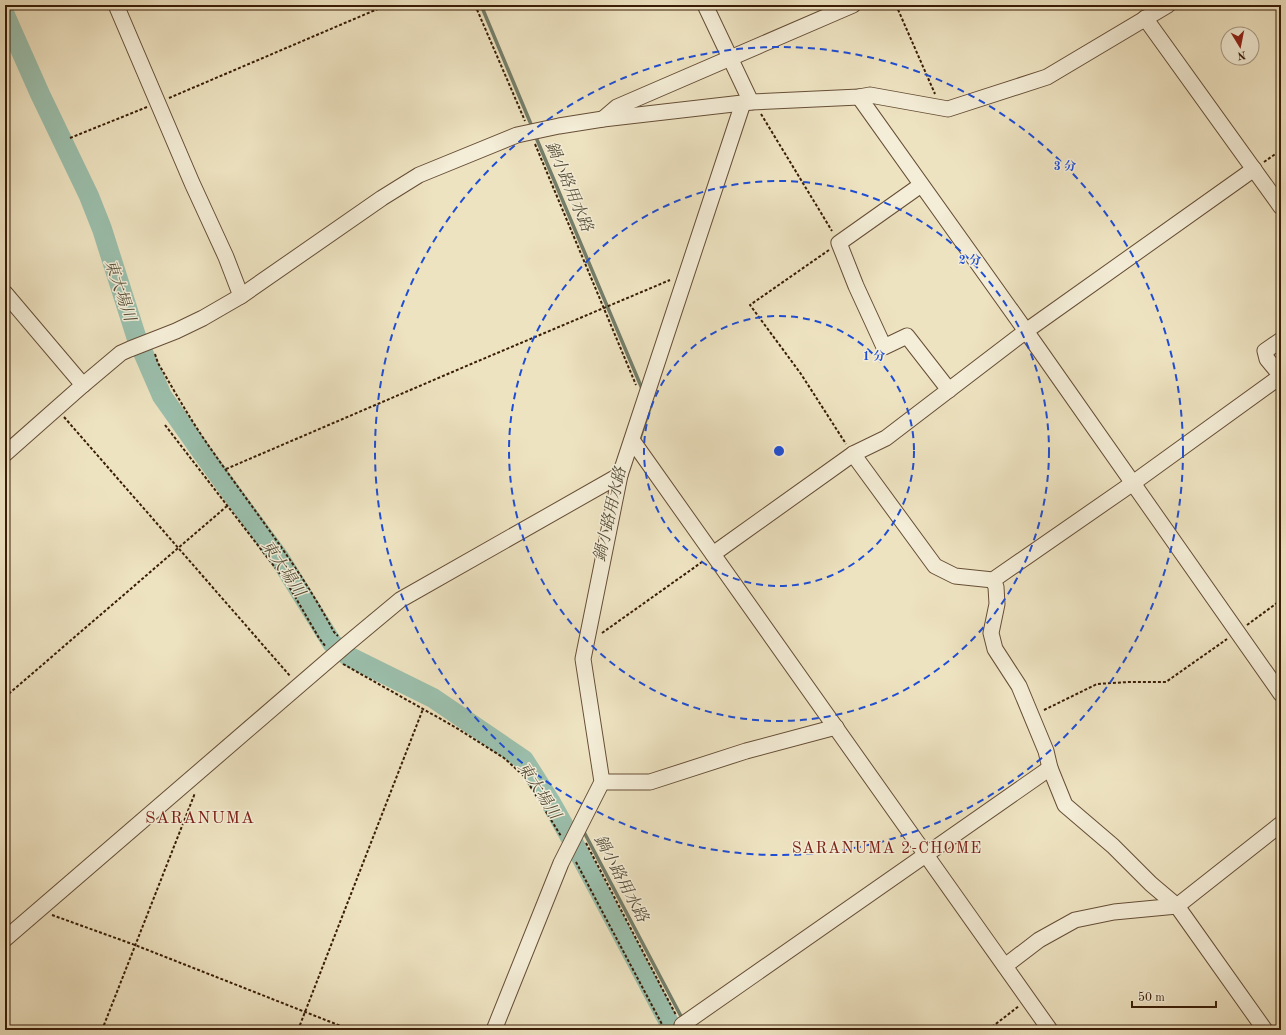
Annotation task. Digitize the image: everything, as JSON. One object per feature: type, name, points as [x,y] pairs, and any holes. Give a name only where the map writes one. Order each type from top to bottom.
[{"type":"street","points":[[116,5],[192,183],[226,257],[241,296]]},
{"type":"street","points":[[494,1030],[561,863],[602,782],[583,659],[620,475],[685,277],[749,103],[730,58],[704,5]]},
{"type":"street","points":[[603,119],[617,106],[853,5]]},
{"type":"street","points":[[5,454],[83,385],[130,348],[203,318],[241,296],[382,198],[419,175],[517,135],[530,131],[603,119],[749,103],[859,97],[870,95],[948,109],[1047,77],[1168,5]]},
{"type":"street","points":[[1145,18],[1281,207]]},
{"type":"street","points":[[859,97],[1026,331],[1281,694]]},
{"type":"street","points":[[713,554],[853,454],[886,438],[1026,331],[1254,169]]},
{"type":"street","points":[[921,185],[839,243],[856,286],[884,347],[907,336],[949,390]]},
{"type":"street","points":[[5,293],[83,385]]},
{"type":"street","points":[[853,454],[935,566],[955,576],[993,580],[1133,483],[1281,376],[1267,359],[1265,351],[1281,340]]},
{"type":"street","points":[[632,440],[1050,1030]]},
{"type":"street","points":[[5,939],[346,644],[400,600],[620,475]]},
{"type":"street","points":[[993,580],[996,587],[997,604],[991,632],[995,649],[1019,686],[1046,751],[1050,768],[1065,805],[1113,846],[1151,884],[1177,906],[1265,1030]]},
{"type":"street","points":[[602,782],[650,782],[746,751],[836,727]]},
{"type":"street","points":[[682,1025],[1050,768]]},
{"type":"street","points":[[1005,966],[1039,940],[1075,920],[1114,912],[1177,906],[1281,824]]},
{"type":"path","points":[[70,138],[387,5]]},
{"type":"path","points":[[476,5],[644,403]]},
{"type":"path","points":[[896,5],[937,99],[936,107]]},
{"type":"path","points":[[749,103],[839,243],[750,305],[801,374],[853,454]]},
{"type":"path","points":[[1254,169],[1281,150]]},
{"type":"path","points":[[226,469],[669,280],[685,277]]},
{"type":"path","points":[[150,340],[158,363],[202,435],[307,584],[334,632],[346,644]]},
{"type":"path","points":[[57,409],[298,686]]},
{"type":"path","points":[[165,425],[287,583],[319,638],[333,656],[350,668],[455,727],[504,758],[524,776],[568,848],[666,1030]]},
{"type":"path","points":[[5,698],[227,506]]},
{"type":"path","points":[[586,644],[713,554]]},
{"type":"path","points":[[1032,716],[1097,684],[1166,682],[1281,600]]},
{"type":"path","points":[[298,1030],[422,709]]},
{"type":"path","points":[[102,1030],[196,789]]},
{"type":"path","points":[[578,828],[682,1025]]},
{"type":"path","points":[[38,910],[135,945],[351,1030]]},
{"type":"path","points":[[988,1030],[1028,1000]]},
{"type":"waterway","name":"鍋小路用水路","points":[[481,5],[533,129]]},
{"type":"waterway","name":"東大場川","points":[[5,15],[40,94],[89,196],[102,229],[136,336],[162,396],[280,559],[332,643],[348,656],[433,698],[524,760],[550,801],[578,851],[673,1030]]},
{"type":"waterway","name":"鍋小路用水路","points":[[535,135],[643,391]]},
{"type":"waterway","name":"鍋小路用水路","points":[[639,441],[650,408],[648,404]]},
{"type":"waterway","name":"鍋小路用水路","points":[[585,829],[584,832],[683,1020]]},
{"type":"district","name":"SARANUMA","points":[[200,817]]},
{"type":"district","name":"SARANUMA 2-CHOME","points":[[887,847]]}]
